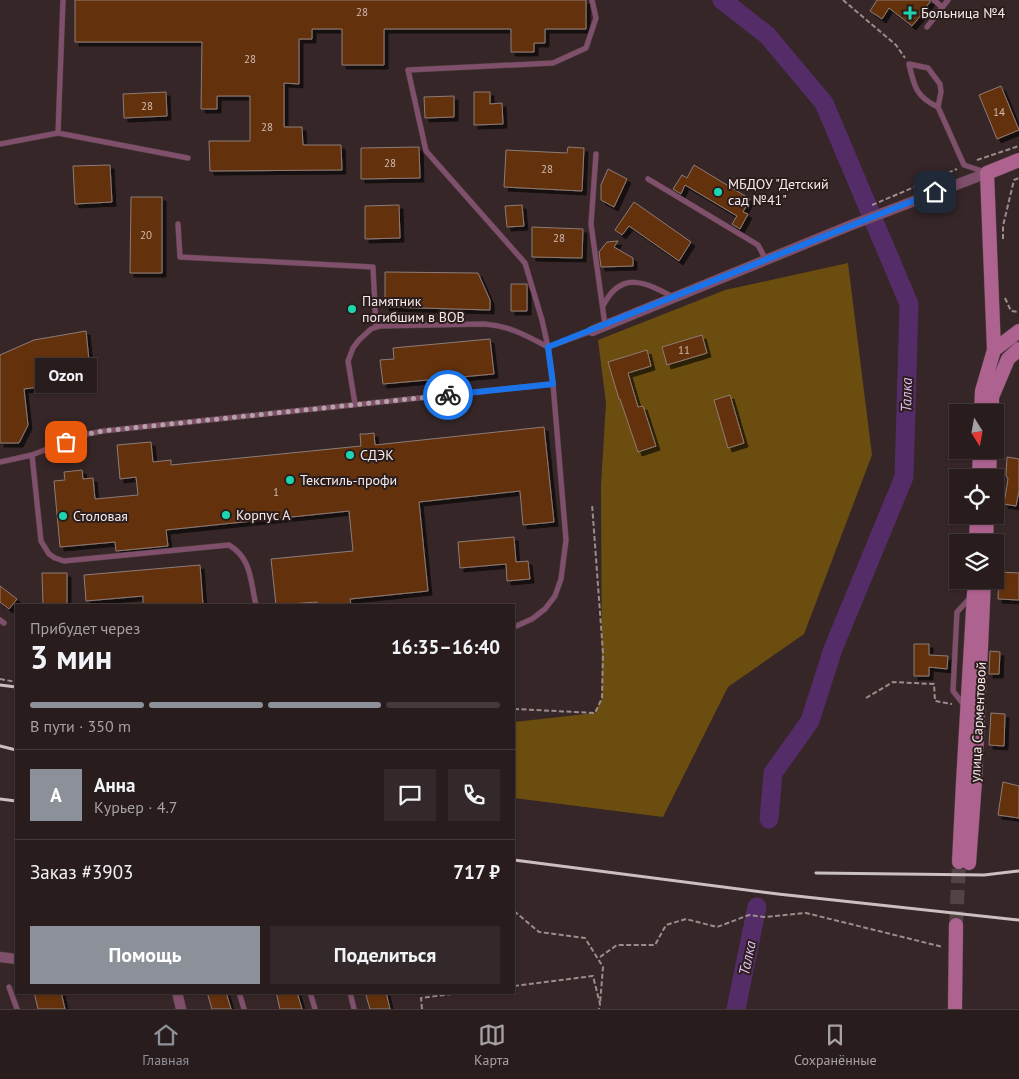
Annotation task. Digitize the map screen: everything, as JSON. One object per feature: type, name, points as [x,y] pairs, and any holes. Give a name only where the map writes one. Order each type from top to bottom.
[{"type":"main road","points":[[981,404],[982,391],[994,350],[987,173],[1019,160]]},
{"type":"main road","points":[[994,350],[1019,331]]},
{"type":"main road","points":[[992,404],[992,397],[1008,359],[1019,349]]},
{"type":"main road","name":"улица Сарментовой","points":[[969,782],[963,707],[974,589]]},
{"type":"main road","name":"улица Сарментовой","points":[[964,862],[983,589]]},
{"type":"main road","points":[[955,1009],[961,925],[964,1009]]},
{"type":"street","points":[[592,331],[849,226],[987,173]]},
{"type":"street","points":[[0,957],[15,959]]},
{"type":"street","points":[[177,994],[181,1009]]},
{"type":"lane","points":[[58,133],[63,0]]},
{"type":"lane","points":[[515,626],[545,609],[555,596],[562,580],[566,540],[553,384],[548,347],[525,262],[426,150],[408,70],[553,63],[586,48],[596,18],[592,0]]},
{"type":"lane","points":[[934,0],[942,7]]},
{"type":"lane","points":[[927,27],[948,0]]},
{"type":"lane","points":[[938,107],[927,102],[914,87],[909,64],[928,68],[940,84],[941,92],[938,107],[964,165],[987,173]]},
{"type":"lane","points":[[0,144],[58,133],[188,158]]},
{"type":"lane","points":[[596,154],[591,224],[605,325]]},
{"type":"lane","points":[[648,179],[758,244],[766,260]]},
{"type":"lane","points":[[178,224],[180,257],[373,267],[376,327]]},
{"type":"lane","points":[[603,306],[609,294],[619,286],[636,282],[651,285],[673,298]]},
{"type":"lane","points":[[355,404],[348,360],[349,355],[359,340],[376,327],[399,325],[500,325],[514,329],[548,347],[592,331]]},
{"type":"lane","points":[[0,462],[32,455],[82,435],[103,431],[553,384]]},
{"type":"lane","points":[[32,455],[41,541],[49,554],[55,558],[64,561],[228,544],[239,552],[247,563],[256,604]]},
{"type":"lane","points":[[9,987],[17,1009]]},
{"type":"lane","points":[[240,994],[244,1009]]},
{"type":"lane","points":[[311,994],[315,1009]]},
{"type":"lane","points":[[350,994],[354,1009]]},
{"type":"path","points":[[843,0],[896,45],[909,64]]},
{"type":"path","points":[[1003,243],[1003,226],[1014,180],[1019,178]]},
{"type":"path","points":[[1003,294],[1011,311],[1019,312]]},
{"type":"path","points":[[515,709],[595,713],[602,698],[603,653],[592,504]]},
{"type":"path","points":[[0,679],[15,682]]},
{"type":"path","points":[[866,698],[893,682],[920,682],[934,684],[935,701],[963,707]]},
{"type":"path","points":[[515,912],[539,932],[585,938],[603,967],[599,1009]]},
{"type":"path","points":[[600,957],[617,946],[655,945],[666,925],[686,919],[717,927],[749,915],[764,917],[806,913],[948,948]]},
{"type":"path","points":[[515,986],[593,976],[600,1004]]},
{"type":"path","points":[[422,1009],[421,998],[454,994]]},
{"type":"shaded area","points":[[848,263],[872,455],[804,634],[728,687],[663,817],[515,798],[515,722],[595,713],[602,698],[601,485],[606,403],[598,340],[725,290]]},
{"type":"building","points":[[75,0],[586,0],[586,29],[545,29],[545,43],[534,43],[534,52],[511,52],[511,29],[384,29],[384,65],[342,65],[342,29],[312,29],[312,39],[299,39],[299,84],[284,83],[284,127],[302,127],[303,145],[341,145],[342,170],[210,171],[209,141],[250,141],[250,96],[217,96],[217,109],[201,109],[202,42],[75,42]]},
{"type":"building","name":"Больница №4","points":[[877,0],[930,0],[930,2],[912,26],[889,8],[882,19],[870,11]]},
{"type":"building","points":[[1001,86],[1019,130],[997,139],[979,95]]},
{"type":"building","points":[[166,92],[167,116],[124,118],[123,94]]},
{"type":"building","points":[[474,92],[490,92],[490,104],[502,103],[503,124],[474,125]]},
{"type":"building","points":[[454,96],[454,117],[425,118],[424,97]]},
{"type":"building","points":[[419,147],[420,178],[361,179],[361,148]]},
{"type":"building","points":[[568,147],[584,148],[582,191],[504,187],[506,150],[567,153]]},
{"type":"building","points":[[110,165],[112,202],[75,204],[73,166]]},
{"type":"building","name":"МБДОУ \"Детский сад №41\"","points":[[694,165],[750,199],[743,212],[748,214],[740,229],[732,224],[737,216],[685,185],[681,194],[673,189],[682,175],[687,178]]},
{"type":"building","points":[[608,169],[627,179],[614,207],[601,200],[601,185]]},
{"type":"building","points":[[131,197],[162,197],[162,273],[130,273]]},
{"type":"building","points":[[634,202],[691,242],[679,261],[629,226],[622,235],[615,230]]},
{"type":"building","points":[[399,205],[400,238],[365,239],[365,206]]},
{"type":"building","points":[[522,205],[524,226],[507,227],[505,206]]},
{"type":"building","points":[[532,227],[583,229],[582,258],[532,257]]},
{"type":"building","points":[[618,241],[614,247],[633,258],[633,266],[601,267],[599,252],[607,242]]},
{"type":"building","points":[[385,272],[478,273],[490,300],[490,310],[385,307]]},
{"type":"building","points":[[511,284],[527,284],[527,311],[511,311]]},
{"type":"building","points":[[86,331],[91,380],[24,389],[28,425],[19,443],[0,443],[0,355],[34,340]]},
{"type":"building","points":[[702,335],[707,353],[667,365],[662,347]]},
{"type":"building","points":[[490,339],[494,374],[383,384],[380,360],[394,359],[393,348]]},
{"type":"building","points":[[647,350],[651,366],[628,373],[638,407],[643,406],[656,446],[638,452],[608,362]]},
{"type":"building","points":[[730,395],[744,443],[728,448],[714,400]]},
{"type":"building","name":"Корпус А","points":[[544,427],[554,522],[523,525],[520,491],[419,502],[428,591],[350,599],[351,604],[318,604],[317,602],[276,604],[271,559],[353,551],[349,511],[166,530],[168,546],[116,551],[115,542],[60,547],[54,481],[65,480],[64,472],[82,470],[83,479],[93,478],[95,499],[138,495],[136,477],[120,479],[117,445],[151,442],[153,462],[171,460],[171,465],[361,446],[360,434],[374,433],[375,445]]},
{"type":"building","points":[[1007,457],[1019,459],[1019,491],[1016,506],[1004,504],[1008,479],[1006,475]]},
{"type":"building","points":[[514,537],[516,562],[528,561],[530,579],[507,581],[506,564],[460,568],[458,542]]},
{"type":"building","points":[[200,565],[203,604],[143,604],[143,596],[86,601],[84,575]]},
{"type":"building","points":[[1004,572],[1019,573],[1019,600],[998,599],[998,589],[1004,589]]},
{"type":"building","points":[[42,573],[67,573],[67,604],[43,604]]},
{"type":"building","points":[[0,586],[17,599],[9,609],[0,602]]},
{"type":"building","points":[[914,644],[929,644],[929,655],[948,656],[947,669],[929,667],[929,676],[914,676]]},
{"type":"building","points":[[990,651],[1000,652],[999,674],[989,674]]},
{"type":"building","points":[[991,713],[1005,714],[1004,746],[989,745]]},
{"type":"building","points":[[1003,782],[1019,786],[1019,818],[998,815]]},
{"type":"building","points":[[34,994],[61,994],[65,1009],[38,1009]]},
{"type":"building","points":[[208,994],[227,994],[231,1009],[212,1009]]},
{"type":"building","points":[[276,994],[298,994],[302,1009],[280,1009]]},
{"type":"building","points":[[366,994],[386,994],[390,1009],[370,1009]]},
{"type":"waterway","name":"Талка","points":[[722,0],[767,35],[824,103],[909,304],[904,477],[833,649],[810,721],[773,773],[769,819]]},
{"type":"waterway","name":"Талка","points":[[736,1009],[757,907]]},
{"type":"tunnel","points":[[956,925],[959,862]]},
{"type":"railway","points":[[0,685],[15,687]]},
{"type":"railway","points":[[0,746],[15,750]]},
{"type":"railway","points":[[0,799],[15,801]]},
{"type":"railway","points":[[515,860],[778,894],[1019,920]]},
{"type":"railway","points":[[816,873],[984,875],[1019,871]]},
{"type":"way so far","points":[[66,442],[82,435],[103,431],[448,395]]},
{"type":"place","name":"Больница №4","points":[[910,13]]},
{"type":"place","name":"МБДОУ \"Детский сад №41\"","points":[[718,192]]},
{"type":"place","name":"Памятник погибшим в ВОВ","points":[[352,309]]},
{"type":"place","name":"Ozon","points":[[66,442]]},
{"type":"place","name":"СДЭК","points":[[350,455]]},
{"type":"place","name":"Текстиль-профи","points":[[290,480]]},
{"type":"place","name":"Корпус А","points":[[226,515]]},
{"type":"place","name":"Столовая","points":[[63,516]]},
{"type":"route","points":[[448,395],[553,384],[548,347],[935,192]]}]
